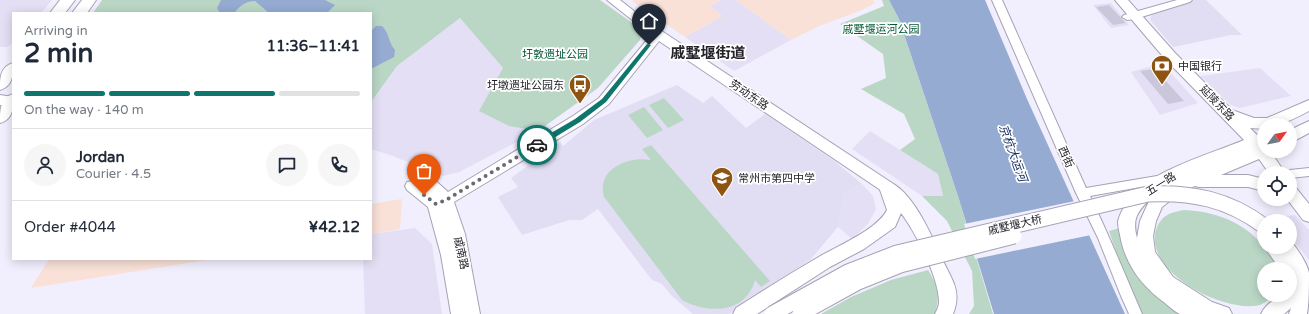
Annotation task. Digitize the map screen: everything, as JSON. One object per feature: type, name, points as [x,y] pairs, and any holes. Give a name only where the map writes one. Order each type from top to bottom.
[{"type":"main road","points":[[58,12],[68,0]]},
{"type":"main road","points":[[80,12],[89,0]]},
{"type":"main road","name":"延陵东路","points":[[1112,0],[1131,17],[1257,144]]},
{"type":"main road","name":"延陵东路","points":[[1121,0],[1131,17],[1161,57],[1235,135],[1257,145]]},
{"type":"main road","points":[[0,84],[12,69]]},
{"type":"main road","points":[[0,117],[8,100]]},
{"type":"main road","points":[[1218,105],[1251,127],[1257,142]]},
{"type":"main road","points":[[1230,114],[1260,125],[1309,105]]},
{"type":"main road","points":[[1297,120],[1309,114]]},
{"type":"main road","points":[[1297,133],[1309,126]]},
{"type":"main road","name":"五一路","points":[[1192,307],[1157,287],[1141,268],[1131,251],[1127,220],[1139,198],[1168,178],[1257,145]]},
{"type":"main road","name":"五一路","points":[[1192,307],[1167,282],[1147,254],[1145,236],[1148,221],[1156,203],[1176,188],[1257,146]]},
{"type":"main road","points":[[1190,181],[1248,181],[1257,183]]},
{"type":"main road","points":[[742,314],[824,262],[858,244],[889,222],[895,210],[887,187]]},
{"type":"main road","points":[[887,187],[899,198],[918,224],[946,285],[948,304],[944,314]]},
{"type":"main road","name":"戚墅堰大桥","points":[[772,314],[848,272],[897,253],[1148,194],[1166,192],[1194,194],[1216,200],[1241,211],[1257,221]]},
{"type":"main road","name":"戚墅堰大桥","points":[[800,314],[858,282],[900,265],[1151,203],[1172,200],[1195,202],[1220,209],[1245,222],[1257,231]]},
{"type":"main road","points":[[1291,254],[1300,267],[1306,285],[1305,301],[1298,314]]},
{"type":"main road","points":[[1270,314],[1287,302]]},
{"type":"main road","points":[[1192,307],[1206,308],[1224,314]]},
{"type":"street","name":"劳动东路","points":[[613,0],[655,32],[887,187]]},
{"type":"street","name":"西街","points":[[997,0],[1082,193],[1104,238],[1127,296],[1136,314]]},
{"type":"street","points":[[1131,17],[1187,0]]},
{"type":"street","points":[[416,182],[441,200],[578,120],[604,101],[655,32]]},
{"type":"street","points":[[1297,173],[1309,172]]},
{"type":"street","points":[[1082,193],[1168,178]]},
{"type":"street","name":"戚南路","points":[[441,200],[459,314]]},
{"type":"street","name":"戚南路","points":[[441,200],[462,254],[472,314]]},
{"type":"shaded area","points":[[0,0],[52,0],[42,12],[12,12],[12,44],[7,47],[0,47]]},
{"type":"shaded area","points":[[721,0],[736,0],[791,40],[734,71],[685,37],[722,16],[710,6]]},
{"type":"shaded area","points":[[721,0],[710,6],[723,16],[685,37],[632,1]]},
{"type":"shaded area","points":[[736,0],[873,0],[875,3],[862,10],[819,26],[791,40]]},
{"type":"shaded area","points":[[1195,0],[1206,0],[1242,35],[1231,35],[1173,47],[1150,20],[1152,13]]},
{"type":"shaded area","points":[[1111,3],[1129,25],[1111,28],[1093,5]]},
{"type":"shaded area","points":[[460,18],[503,68],[522,129],[538,131],[459,172],[443,176],[372,149],[372,101],[397,66]]},
{"type":"shaded area","points":[[1162,63],[1198,103],[1160,115],[1131,72]]},
{"type":"shaded area","points":[[1260,68],[1291,96],[1239,108],[1229,104],[1201,76]]},
{"type":"shaded area","name":"常州市第四中学","points":[[677,85],[703,103],[712,96],[746,128],[765,114],[833,160],[862,184],[845,192],[838,227],[811,259],[729,314],[693,314],[672,296],[662,284],[652,280],[598,209],[582,220],[569,220],[522,235],[498,197],[518,187],[511,178],[560,142],[563,146],[594,120]]},
{"type":"shaded area","points":[[870,131],[938,174],[943,196],[922,196],[852,149]]},
{"type":"shaded area","points":[[862,184],[873,196],[876,209],[868,224],[852,239],[838,227],[845,192]]},
{"type":"shaded area","points":[[402,199],[400,229],[372,234],[372,204]]},
{"type":"shaded area","points":[[1297,217],[1309,230],[1309,260],[1297,245]]},
{"type":"shaded area","points":[[415,228],[432,244],[442,314],[365,314],[363,260],[372,260],[372,234]]},
{"type":"shaded area","points":[[48,260],[207,260],[31,288]]},
{"type":"green space","name":"圩敦遗址公园","points":[[102,0],[600,0],[638,27],[642,33],[640,40],[598,88],[538,131],[509,126],[479,111],[503,68],[460,18],[397,66],[372,101],[372,12],[94,12]]},
{"type":"green space","name":"戚墅堰运河公园","points":[[882,0],[889,0],[899,19],[958,196],[993,314],[969,314],[974,306],[972,271],[947,221],[922,196],[943,196],[938,174],[900,150],[915,139],[904,114],[861,89],[886,78],[883,54],[840,24],[884,6]]},
{"type":"green space","points":[[664,98],[684,120],[668,128],[649,105]]},
{"type":"green space","points":[[644,107],[663,130],[647,138],[628,115]]},
{"type":"green space","points":[[651,145],[770,281],[761,287],[755,280],[750,291],[743,299],[735,305],[725,308],[703,308],[682,300],[604,197],[603,187],[609,172],[616,166],[633,160],[651,160],[642,149]]},
{"type":"green space","points":[[1184,210],[1214,215],[1228,219],[1251,234],[1257,240],[1257,254],[1269,254],[1274,262],[1257,262],[1257,302],[1266,302],[1260,305],[1244,306],[1226,303],[1207,296],[1188,286],[1172,273],[1161,259],[1155,243],[1159,223],[1167,215]]},
{"type":"green space","points":[[1120,228],[1186,314],[1142,314],[1130,293],[1109,231]]},
{"type":"green space","points":[[928,270],[938,291],[938,301],[935,314],[821,314],[851,297],[891,280]]},
{"type":"water","points":[[221,0],[325,0],[335,5],[328,12],[268,12],[255,1],[243,4],[235,12],[219,12],[217,8]]},
{"type":"water","name":"京杭大运河","points":[[889,0],[985,0],[1027,99],[1125,314],[994,314],[958,196],[899,19]]},
{"type":"water","points":[[376,26],[382,26],[385,29],[395,50],[394,57],[372,68],[372,30]]},
{"type":"pier","points":[[1075,201],[1091,235],[975,259],[964,224]]},
{"type":"building","points":[[1109,5],[1126,23],[1113,25],[1096,7]]},
{"type":"building","name":"中国银行","points":[[1155,69],[1184,101],[1168,104],[1140,71]]},
{"type":"way so far","points":[[424,195],[436,204],[446,200],[537,145]]},
{"type":"place","name":"中国银行","points":[[1162,86]]},
{"type":"place","name":"圩墩遗址公园东","points":[[580,104]]},
{"type":"place","name":"常州市第四中学","points":[[722,198]]},
{"type":"district","name":"戚墅堰街道","points":[[708,53]]},
{"type":"route","points":[[537,145],[578,120],[604,101],[649,45]]}]
